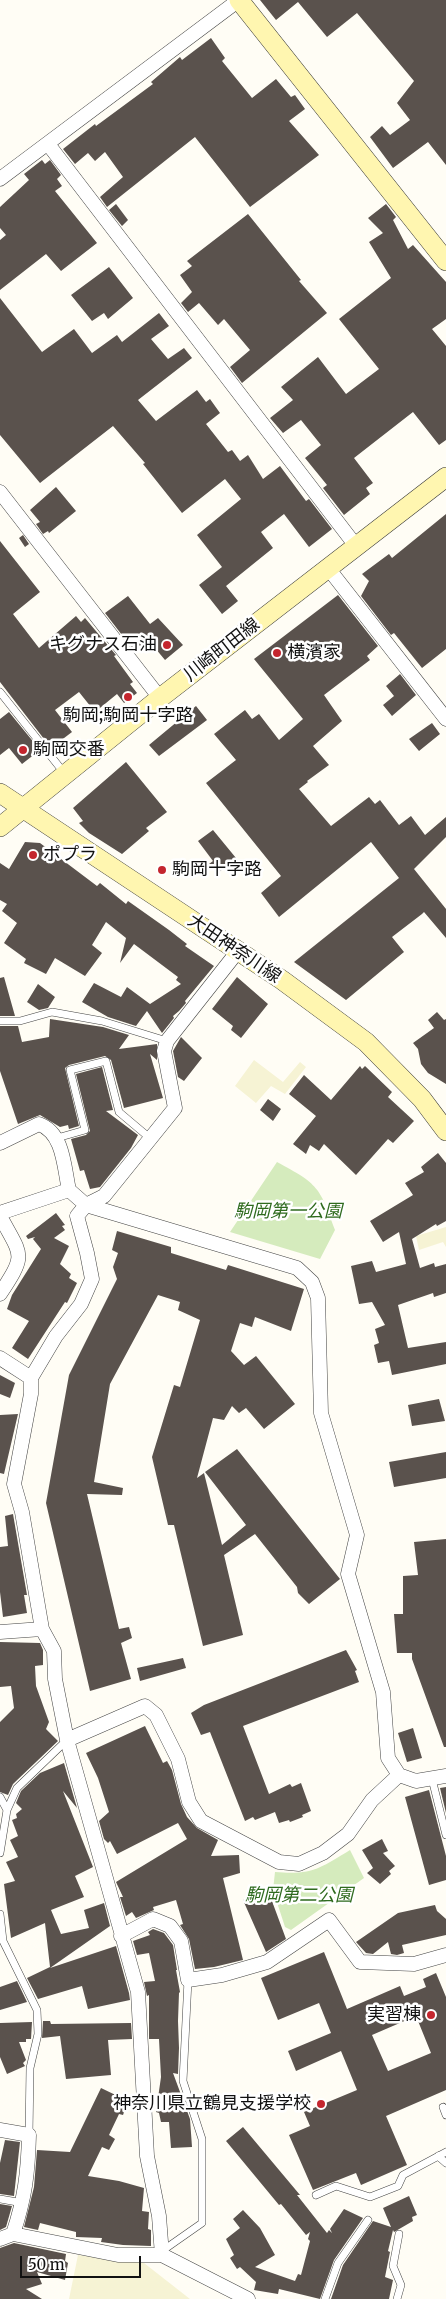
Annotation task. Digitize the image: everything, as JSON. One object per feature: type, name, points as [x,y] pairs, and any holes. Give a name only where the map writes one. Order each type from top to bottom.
[{"type":"main road","points":[[239,0],[446,261]]},
{"type":"main road","name":"川崎町田線","points":[[0,827],[160,698],[446,477]]},
{"type":"main road","name":"大田神奈川線","points":[[0,793],[282,980],[366,1042],[422,1099],[446,1131]]},
{"type":"street","points":[[0,179],[239,0]]},
{"type":"street","points":[[48,144],[356,546]]},
{"type":"street","points":[[0,492],[160,698]]},
{"type":"street","points":[[328,568],[446,719]]},
{"type":"street","points":[[162,2253],[159,2216],[147,2156],[138,1992],[67,1740],[55,1679],[54,1651],[42,1629],[22,1512],[14,1484],[31,1394],[31,1378],[56,1336],[81,1304],[92,1279],[77,1216],[86,1205],[104,1196],[175,1108],[164,1051],[167,1041],[238,951]]},
{"type":"street","points":[[0,1143],[39,1124],[47,1127],[57,1138],[69,1190],[86,1205],[297,1268],[312,1282],[318,1298],[321,1413],[357,1535],[348,1574],[383,1692],[388,1758],[398,1774],[416,1781],[446,1776]]},
{"type":"street","points":[[0,1294],[18,1267],[20,1252],[0,1214],[69,1190]]},
{"type":"street","points":[[0,1358],[31,1378]]},
{"type":"street","points":[[0,1632],[42,1629]]},
{"type":"street","points":[[67,1740],[145,1706],[156,1715],[178,1758],[189,1802],[201,1821],[279,1862],[299,1864],[323,1853],[348,1834],[372,1800],[398,1774]]},
{"type":"street","points":[[121,1936],[153,1920],[170,1926],[181,1940],[188,1980],[222,1975],[267,1962],[329,1920],[360,1962],[414,1964],[446,1955]]},
{"type":"street","points":[[0,2130],[30,2135],[28,2174],[23,2203],[6,2236],[118,2255],[162,2253],[226,2293],[248,2299]]},
{"type":"lane","points":[[0,692],[65,774]]},
{"type":"lane","points":[[0,1021],[20,1021],[52,1012],[102,1022],[167,1041]]},
{"type":"lane","points":[[57,1138],[85,1130],[70,1070],[106,1061],[119,1112],[151,1139]]},
{"type":"lane","points":[[0,1853],[7,1810],[17,1788],[67,1740]]},
{"type":"lane","points":[[432,1778],[446,1835]]},
{"type":"lane","points":[[0,1797],[7,1810]]},
{"type":"lane","points":[[0,1914],[3,1941],[37,2010],[38,2034],[30,2068],[30,2135]]},
{"type":"lane","points":[[162,2253],[202,2223],[202,2139],[184,2081],[188,1980]]},
{"type":"lane","points":[[443,2107],[446,2115]]},
{"type":"lane","points":[[316,2194],[336,2186],[370,2197],[398,2186],[403,2175],[446,2152]]},
{"type":"lane","points":[[438,2156],[446,2163]]},
{"type":"lane","points":[[0,2199],[23,2203]]},
{"type":"lane","points":[[325,2299],[338,2262],[368,2220]]},
{"type":"lane","points":[[397,2299],[401,2285],[393,2266],[400,2234]]},
{"type":"shaded area","points":[[254,1060],[283,1082],[300,1062],[306,1067],[285,1094],[271,1086],[256,1103],[235,1086]]},
{"type":"shaded area","points":[[446,1227],[446,1247],[443,1242],[419,1250],[416,1236]]},
{"type":"shaded area","points":[[78,2255],[144,2263],[190,2299],[69,2299]]},
{"type":"green space","name":"駒岡第一公園","points":[[277,1162],[301,1176],[316,1188],[325,1204],[335,1230],[320,1259],[230,1232]]},
{"type":"green space","name":"駒岡第二公園","points":[[350,1850],[364,1878],[291,1930],[285,1927],[273,1890],[275,1872],[288,1873],[315,1869]]},
{"type":"building","points":[[260,0],[446,0],[446,165],[428,142],[393,168],[370,137],[382,126],[390,135],[410,120],[397,103],[414,81],[357,13],[327,37],[298,2],[276,20]]},
{"type":"building","points":[[211,38],[225,58],[222,61],[252,98],[276,79],[291,97],[295,95],[305,109],[289,121],[319,155],[250,207],[195,137],[107,207],[100,197],[123,177],[105,152],[95,161],[88,153],[75,164],[63,149],[95,124],[96,126],[153,84],[151,82],[180,57],[182,60]]},
{"type":"building","points":[[42,160],[45,164],[50,160],[61,175],[57,179],[62,186],[55,191],[97,243],[61,271],[46,254],[0,290],[0,240],[6,235],[0,228],[0,207],[29,180],[24,174]]},
{"type":"building","points":[[116,204],[128,220],[122,226],[109,210]]},
{"type":"building","points":[[386,204],[396,217],[393,220],[408,249],[413,245],[446,282],[446,319],[432,329],[446,346],[446,440],[439,445],[413,412],[354,458],[373,483],[366,488],[370,494],[344,515],[323,488],[327,485],[305,458],[321,445],[301,420],[283,433],[270,418],[293,400],[281,387],[318,357],[346,394],[379,369],[339,319],[391,278],[369,242],[383,233],[368,218]]},
{"type":"building","points":[[248,214],[301,280],[299,281],[327,313],[242,383],[230,367],[250,350],[224,319],[218,325],[199,303],[188,312],[181,303],[192,292],[180,275],[192,266],[187,261]]},
{"type":"building","points":[[109,267],[133,298],[108,319],[104,313],[92,321],[71,295]]},
{"type":"building","points":[[0,298],[42,352],[74,329],[92,353],[117,335],[122,342],[159,313],[169,326],[151,339],[168,359],[184,348],[192,358],[138,400],[156,421],[197,390],[206,402],[210,399],[220,413],[206,424],[228,452],[232,450],[240,461],[248,455],[263,479],[280,466],[306,501],[309,499],[332,529],[309,547],[284,514],[261,532],[273,548],[226,586],[238,601],[222,614],[199,585],[222,567],[197,535],[241,499],[225,479],[182,513],[143,464],[145,463],[113,426],[40,483],[0,435]]},
{"type":"building","points":[[56,487],[76,511],[49,533],[48,531],[43,534],[36,524],[40,522],[30,510]]},
{"type":"building","points":[[446,514],[446,649],[422,668],[394,633],[391,635],[361,596],[369,581],[362,574],[389,554],[392,558]]},
{"type":"building","points":[[23,535],[29,544],[25,547],[19,538]]},
{"type":"building","points":[[0,541],[40,592],[13,614],[39,648],[76,616],[81,622],[85,618],[116,655],[114,656],[133,682],[130,684],[137,693],[124,703],[117,694],[95,712],[79,692],[55,710],[72,732],[51,748],[0,682]]},
{"type":"building","points":[[338,595],[378,646],[367,656],[370,660],[324,695],[342,721],[313,746],[329,765],[299,789],[331,826],[369,797],[375,804],[380,800],[399,825],[411,816],[425,835],[446,817],[446,837],[414,869],[446,909],[446,938],[424,912],[392,937],[404,952],[346,1000],[294,962],[399,878],[371,842],[279,917],[261,893],[281,876],[206,783],[236,760],[214,734],[245,710],[252,719],[259,714],[279,740],[303,719],[254,659]]},
{"type":"building","points":[[128,596],[150,624],[158,618],[183,645],[165,660],[150,642],[142,648],[139,645],[132,648],[105,613]]},
{"type":"building","points":[[400,674],[416,695],[392,716],[383,705],[394,696],[386,686]]},
{"type":"building","points":[[196,706],[207,720],[159,756],[149,745]]},
{"type":"building","points":[[9,712],[40,750],[22,764],[9,748],[0,755],[0,719]]},
{"type":"building","points":[[432,723],[440,734],[419,751],[409,739]]},
{"type":"building","points":[[126,762],[167,812],[146,828],[149,831],[122,854],[89,833],[79,823],[83,821],[73,808]]},
{"type":"building","points":[[213,830],[236,858],[218,873],[209,864],[213,861],[198,841]]},
{"type":"building","points":[[25,842],[40,843],[97,886],[100,883],[126,904],[128,901],[169,930],[187,944],[185,946],[214,966],[185,1001],[186,1003],[173,1016],[174,1018],[162,1033],[147,1011],[136,1026],[108,1017],[82,1002],[94,983],[121,997],[127,987],[150,1004],[181,984],[176,980],[178,977],[134,944],[120,963],[126,938],[106,922],[92,945],[102,953],[85,976],[55,958],[46,974],[24,963],[26,959],[4,943],[17,923],[2,911],[7,904],[0,900],[0,863],[9,869]]},
{"type":"building","points":[[4,977],[15,1016],[0,1016],[0,978]]},
{"type":"building","points":[[237,977],[268,1004],[241,1038],[231,1030],[233,1026],[212,1009]]},
{"type":"building","points":[[38,984],[55,997],[48,1008],[39,1010],[27,1002]]},
{"type":"building","points":[[437,1012],[444,1020],[446,1019],[446,1084],[428,1073],[421,1064],[418,1049],[413,1043],[434,1028],[428,1020]]},
{"type":"building","points":[[50,1019],[103,1027],[129,1035],[119,1049],[157,1044],[157,1060],[150,1054],[163,1098],[124,1108],[111,1060],[105,1056],[69,1065],[65,1068],[79,1126],[69,1129],[68,1125],[60,1127],[40,1115],[18,1124],[0,1071],[0,1026],[18,1026],[22,1042],[49,1037]]},
{"type":"building","points":[[181,1037],[202,1058],[184,1081],[178,1077],[173,1051]]},
{"type":"building","points":[[360,1066],[362,1069],[365,1066],[392,1092],[388,1097],[414,1121],[393,1143],[388,1139],[356,1175],[324,1144],[319,1151],[310,1145],[306,1154],[293,1144],[316,1116],[289,1094],[304,1075],[331,1100]]},
{"type":"building","points":[[102,1067],[113,1110],[106,1111],[138,1135],[131,1148],[100,1187],[90,1189],[84,1170],[80,1171],[71,1139],[86,1135],[90,1131],[76,1074]]},
{"type":"building","points":[[268,1099],[281,1109],[273,1121],[260,1110]]},
{"type":"building","points":[[438,1153],[446,1163],[446,1221],[437,1226],[436,1224],[412,1239],[420,1268],[434,1263],[435,1267],[446,1264],[446,1293],[434,1297],[433,1293],[398,1305],[408,1348],[446,1342],[446,1364],[392,1375],[389,1361],[378,1363],[374,1345],[379,1343],[375,1329],[385,1325],[372,1302],[359,1304],[351,1266],[372,1261],[376,1272],[406,1264],[399,1232],[383,1242],[370,1221],[413,1195],[405,1183],[424,1172],[421,1167]]},
{"type":"building","points":[[56,1213],[65,1225],[62,1226],[65,1230],[54,1238],[69,1246],[60,1264],[71,1274],[69,1278],[77,1283],[67,1303],[65,1302],[28,1359],[12,1348],[29,1321],[7,1309],[12,1295],[41,1249],[33,1239],[35,1237],[28,1239],[26,1236]]},
{"type":"building","points":[[117,1231],[171,1247],[171,1253],[226,1270],[228,1265],[304,1289],[291,1331],[255,1317],[252,1327],[240,1323],[231,1351],[244,1365],[256,1356],[295,1404],[264,1429],[246,1408],[239,1413],[232,1406],[224,1420],[213,1418],[197,1478],[204,1473],[222,1545],[246,1525],[205,1472],[237,1449],[340,1579],[309,1604],[298,1593],[297,1587],[255,1534],[224,1555],[243,1635],[203,1646],[174,1525],[168,1525],[152,1457],[174,1385],[180,1387],[200,1320],[178,1310],[180,1302],[158,1295],[110,1384],[94,1482],[123,1488],[122,1495],[87,1494],[119,1629],[129,1627],[132,1638],[121,1643],[131,1679],[90,1691],[46,1503],[69,1375],[117,1279],[113,1267],[118,1253],[112,1250]]},
{"type":"building","points":[[0,1375],[15,1383],[10,1398],[0,1394]]},
{"type":"building","points":[[439,1399],[445,1421],[412,1426],[408,1405]]},
{"type":"building","points":[[18,1414],[4,1474],[0,1473],[0,1415]]},
{"type":"building","points":[[446,1452],[446,1478],[394,1487],[389,1462]]},
{"type":"building","points":[[13,1514],[27,1595],[24,1595],[27,1613],[3,1617],[0,1592],[0,1547],[8,1546],[5,1516]]},
{"type":"building","points":[[446,1539],[446,1747],[444,1747],[412,1659],[412,1653],[397,1653],[394,1614],[403,1614],[403,1576],[418,1575],[414,1542]]},
{"type":"building","points":[[0,1642],[40,1643],[43,1650],[43,1665],[35,1666],[36,1686],[49,1722],[46,1729],[58,1741],[13,1784],[8,1795],[0,1792],[0,1722],[14,1708],[11,1686],[0,1687]]},
{"type":"building","points":[[346,1650],[357,1670],[355,1671],[359,1682],[243,1726],[269,1794],[290,1784],[292,1787],[301,1783],[311,1811],[302,1815],[303,1817],[290,1822],[289,1820],[279,1823],[275,1812],[255,1820],[253,1817],[245,1821],[210,1732],[201,1735],[191,1713],[204,1705]]},
{"type":"building","points":[[183,1658],[186,1668],[140,1681],[137,1668]]},
{"type":"building","points":[[145,1726],[163,1763],[167,1761],[172,1770],[181,1804],[187,1817],[197,1828],[218,1840],[211,1856],[239,1855],[240,1873],[223,1878],[243,1960],[214,1967],[195,1969],[189,1939],[180,1925],[183,1924],[176,1900],[153,1907],[154,1910],[136,1918],[132,1912],[126,1916],[120,1897],[123,1897],[116,1882],[187,1839],[178,1823],[117,1854],[110,1841],[108,1843],[104,1839],[99,1821],[109,1812],[98,1778],[86,1753]]},
{"type":"building","points":[[413,1728],[422,1758],[407,1762],[398,1733]]},
{"type":"building","points":[[64,1763],[77,1808],[63,1791],[93,1867],[75,1876],[84,1897],[51,1910],[61,1934],[89,1928],[84,1910],[104,1903],[110,1926],[50,1968],[116,1946],[130,2000],[88,2009],[82,1986],[38,1999],[27,1978],[50,1967],[45,1923],[11,1938],[4,1884],[15,1881],[6,1862],[18,1857],[10,1840],[18,1836],[12,1820],[17,1818],[16,1814],[22,1809],[16,1803],[21,1791],[40,1773]]},
{"type":"building","points":[[446,1787],[446,1813],[440,1788]]},
{"type":"building","points":[[429,1790],[446,1856],[446,1880],[429,1885],[405,1797]]},
{"type":"building","points":[[382,1839],[388,1851],[383,1853],[395,1866],[389,1871],[391,1874],[380,1884],[367,1873],[373,1868],[362,1850]]},
{"type":"building","points":[[269,1893],[286,1939],[266,1952],[243,1900]]},
{"type":"building","points":[[435,1905],[437,1911],[446,1919],[446,1935],[402,1945],[404,1953],[397,1955],[391,1954],[388,1942],[373,1954],[366,1953],[356,1942],[398,1913]]},
{"type":"building","points":[[153,1929],[164,1933],[173,1945],[180,1992],[178,2074],[173,2073],[190,2119],[192,2147],[171,2148],[169,2122],[161,2122],[159,2113],[156,2112],[161,2077],[159,2039],[149,2039],[149,1995],[147,1996],[144,1982],[155,1981],[149,1953],[137,1955],[133,1941],[150,1935],[148,1932]]},
{"type":"building","points":[[324,1952],[347,2009],[400,1986],[404,1996],[426,1987],[423,1979],[436,1973],[446,1997],[446,2090],[386,2116],[407,2165],[361,2185],[356,2173],[313,2190],[289,2135],[310,2126],[304,2112],[357,2090],[341,2051],[296,2071],[288,2051],[331,2033],[319,2003],[278,2020],[261,1978]],"holes":[[[416,2016],[431,2053],[388,2071],[372,2035]]]},
{"type":"building","points":[[17,1981],[27,2002],[0,2010],[0,1987]]},
{"type":"building","points":[[43,2021],[50,2021],[51,2024],[131,2023],[132,2039],[108,2040],[111,2075],[66,2079],[60,2036],[42,2038]]},
{"type":"building","points":[[32,2022],[31,2039],[26,2039],[26,2042],[19,2042],[26,2060],[23,2063],[25,2066],[7,2074],[0,2057],[0,2023]]},
{"type":"building","points":[[101,2088],[128,2101],[123,2115],[119,2114],[109,2135],[115,2139],[109,2150],[102,2147],[88,2176],[119,2181],[144,2188],[142,2211],[149,2212],[148,2229],[151,2230],[151,2246],[123,2245],[101,2242],[102,2238],[76,2237],[76,2232],[40,2223],[38,2230],[24,2227],[34,2187],[37,2150],[70,2152]]},
{"type":"building","points":[[243,2127],[300,2195],[297,2195],[327,2233],[329,2230],[332,2233],[330,2229],[344,2209],[363,2218],[334,2260],[320,2299],[279,2289],[278,2294],[254,2290],[256,2282],[240,2267],[237,2269],[230,2258],[234,2255],[226,2239],[240,2228],[233,2219],[243,2210],[260,2228],[275,2255],[255,2267],[295,2281],[298,2274],[301,2275],[310,2241],[308,2239],[310,2232],[306,2235],[226,2141]]},
{"type":"building","points":[[5,2140],[20,2142],[14,2196],[0,2194],[0,2163]]},
{"type":"building","points":[[409,2196],[417,2215],[412,2217],[413,2221],[394,2232],[393,2230],[385,2277],[393,2280],[389,2299],[331,2299],[343,2265],[373,2221],[391,2227],[383,2208]]},
{"type":"building","points":[[0,2204],[12,2206],[6,2227],[0,2230]]},
{"type":"building","points":[[14,2243],[66,2254],[65,2261],[68,2263],[65,2280],[37,2272],[42,2284],[26,2289],[42,2299],[0,2299],[0,2248]]},
{"type":"place","name":"キグナス石油","points":[[167,645]]},
{"type":"place","name":"横濱家","points":[[277,653]]},
{"type":"place","name":"駒岡;駒岡十字路","points":[[128,697]]},
{"type":"place","name":"駒岡交番","points":[[23,750]]},
{"type":"place","name":"ポプラ","points":[[33,855]]},
{"type":"place","name":"駒岡十字路","points":[[162,870]]},
{"type":"place","name":"実習棟","points":[[431,2015]]},
{"type":"place","name":"神奈川県立鶴見支援学校","points":[[321,2104]]}]
